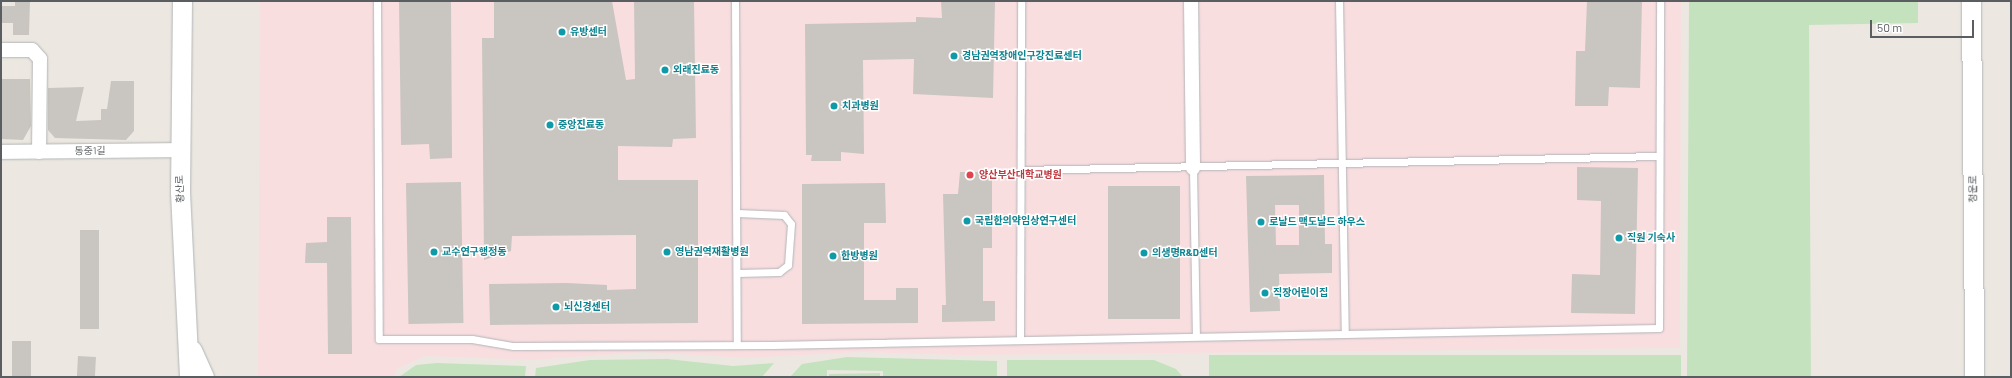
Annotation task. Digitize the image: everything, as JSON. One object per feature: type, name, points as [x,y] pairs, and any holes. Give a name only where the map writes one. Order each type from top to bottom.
[{"type":"main road","name":"황산로","points":[[182,1],[180,192],[189,343],[189,377]]},
{"type":"main road","name":"청운로","points":[[1971,1],[1974,377]]},
{"type":"main road","points":[[178,377],[189,343]]},
{"type":"main road","points":[[189,343],[204,377]]},
{"type":"street","points":[[1191,1],[1193,168]]},
{"type":"street","points":[[1,50],[32,50],[40,59],[39,152]]},
{"type":"street","name":"동중1길","points":[[1,152],[180,150]]},
{"type":"lane","points":[[377,1],[378,338],[472,339],[513,346],[737,345],[1659,328],[1658,156],[1660,1]]},
{"type":"lane","points":[[735,1],[737,345]]},
{"type":"lane","points":[[1020,339],[1022,170],[1021,1]]},
{"type":"lane","points":[[1339,1],[1344,162],[1345,333]]},
{"type":"lane","points":[[1022,170],[1193,168],[1344,162],[1658,156]]},
{"type":"lane","points":[[1193,168],[1196,336]]},
{"type":"lane","points":[[737,213],[784,216],[791,224],[788,265],[778,272],[737,273]]},
{"type":"shaded area","name":"양산부산대학교병원","points":[[260,1],[1681,1],[1680,348],[958,355],[860,352],[746,358],[644,352],[534,360],[425,356],[397,369],[394,377],[258,377]]},
{"type":"green space","points":[[1689,1],[1918,1],[1918,23],[1809,25],[1811,377],[1687,377]]},
{"type":"green space","points":[[1209,355],[1681,355],[1681,377],[1209,377]]},
{"type":"green space","points":[[847,357],[997,361],[997,377],[883,377],[883,371],[827,370],[827,377],[790,377],[802,364]]},
{"type":"green space","points":[[667,359],[733,366],[774,363],[762,377],[535,377],[536,368],[590,360]]},
{"type":"green space","points":[[1007,360],[1154,360],[1176,369],[1183,377],[1007,377]]},
{"type":"green space","points":[[437,363],[526,366],[525,377],[399,377],[416,365]]},
{"type":"green space","points":[[880,373],[880,377],[829,377],[829,374]]},
{"type":"building","points":[[15,1],[30,1],[29,35],[13,35],[13,23],[1,23],[1,6],[15,6]]},
{"type":"building","points":[[399,1],[451,1],[452,158],[430,159],[429,144],[401,145]]},
{"type":"building","points":[[494,1],[612,1],[626,80],[635,79],[634,1],[694,1],[696,138],[673,139],[672,147],[618,146],[618,180],[698,180],[698,323],[490,325],[489,284],[567,283],[607,285],[607,290],[636,289],[636,235],[512,236],[511,251],[484,260],[482,38],[494,38]]},
{"type":"building","points":[[941,1],[995,1],[993,98],[913,94],[914,59],[863,60],[864,154],[841,152],[841,161],[811,161],[812,155],[806,155],[805,24],[916,22],[916,17],[942,18]]},
{"type":"building","points":[[1587,1],[1642,1],[1640,88],[1609,87],[1608,106],[1575,106],[1576,51],[1585,51]]},
{"type":"building","points":[[1,79],[30,79],[31,126],[23,140],[1,139]]},
{"type":"building","points":[[111,81],[134,81],[134,131],[126,140],[55,138],[48,130],[48,88],[84,87],[76,121],[101,120],[101,109],[107,109]]},
{"type":"building","name":"직원 기숙사","points":[[1577,167],[1638,168],[1635,314],[1571,313],[1572,274],[1600,275],[1601,201],[1577,200]]},
{"type":"building","name":"국립한의약임상연구센터","points":[[960,172],[992,172],[992,248],[983,248],[983,301],[995,301],[995,321],[942,322],[942,305],[946,305],[943,194],[958,194]]},
{"type":"building","points":[[1324,175],[1325,244],[1332,244],[1332,273],[1279,274],[1280,311],[1250,312],[1246,176]],"holes":[[[1275,205],[1299,205],[1299,245],[1276,245]]]},
{"type":"building","name":"교수연구행정동","points":[[461,182],[463,323],[408,324],[406,183]]},
{"type":"building","name":"한방병원","points":[[885,183],[886,223],[864,223],[864,300],[896,300],[896,288],[918,288],[918,323],[802,324],[802,184]]},
{"type":"building","name":"의생명R&D센터","points":[[1108,186],[1180,186],[1180,319],[1108,319]]},
{"type":"building","points":[[327,217],[351,217],[352,354],[328,354],[327,263],[305,263],[306,243],[327,242]]},
{"type":"building","points":[[80,230],[99,230],[99,329],[80,329]]},
{"type":"building","points":[[12,341],[31,341],[31,377],[12,377]]},
{"type":"building","points":[[78,356],[96,357],[95,377],[77,377]]},
{"type":"place","name":"유방센터","points":[[562,32]]},
{"type":"place","name":"경남권역장애인구강진료센터","points":[[954,56]]},
{"type":"place","name":"외래진료동","points":[[665,70]]},
{"type":"place","name":"치과병원","points":[[834,106]]},
{"type":"place","name":"중앙진료동","points":[[550,125]]},
{"type":"place","name":"양산부산대학교병원","points":[[970,175]]},
{"type":"place","name":"국립한의약임상연구센터","points":[[967,221]]},
{"type":"place","name":"로날드 맥도날드 하우스","points":[[1261,222]]},
{"type":"place","name":"직원 기숙사","points":[[1619,238]]},
{"type":"place","name":"교수연구행정동","points":[[434,252]]},
{"type":"place","name":"영남권역재활병원","points":[[667,252]]},
{"type":"place","name":"의생명R&D센터","points":[[1144,253]]},
{"type":"place","name":"한방병원","points":[[833,256]]},
{"type":"place","name":"직장어린이집","points":[[1265,293]]},
{"type":"place","name":"뇌신경센터","points":[[556,307]]}]
